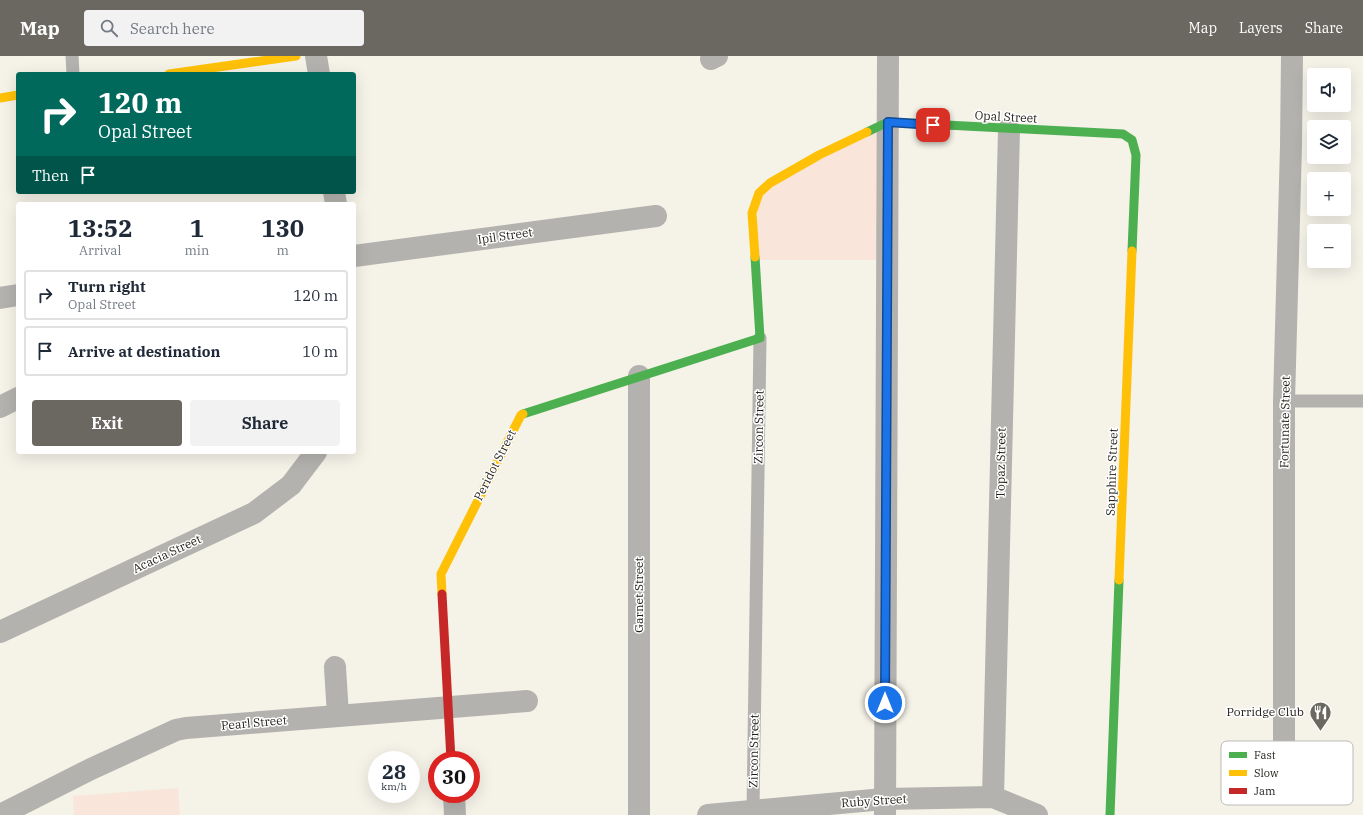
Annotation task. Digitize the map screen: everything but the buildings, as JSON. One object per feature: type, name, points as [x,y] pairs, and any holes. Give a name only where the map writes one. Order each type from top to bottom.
[{"type":"street","points":[[183,72],[296,56]]},
{"type":"street","points":[[316,56],[319,72]]},
{"type":"street","points":[[884,807],[888,56]]},
{"type":"street","name":"Fortunate Street","points":[[1284,741],[1284,401],[1292,56]]},
{"type":"street","points":[[0,98],[16,96]]},
{"type":"street","name":"Opal Street","points":[[888,122],[1123,134]]},
{"type":"street","name":"Zircon Street","points":[[760,338],[752,213],[759,193],[770,182],[819,155],[888,122]]},
{"type":"street","name":"Topaz Street","points":[[993,797],[1009,129]]},
{"type":"street","name":"Sapphire Street","points":[[1110,815],[1136,155],[1132,140],[1123,134]]},
{"type":"street","name":"Ipil Street","points":[[356,256],[656,216]]},
{"type":"street","points":[[0,298],[16,295]]},
{"type":"street","name":"Peridot Street","points":[[450,751],[440,574],[521,415],[760,338]]},
{"type":"street","name":"Garnet Street","points":[[639,376],[639,815]]},
{"type":"street","points":[[0,407],[16,399]]},
{"type":"street","name":"Acacia Street","points":[[0,632],[254,513],[291,485],[314,454]]},
{"type":"street","points":[[335,667],[338,716]]},
{"type":"street","name":"Pearl Street","points":[[0,815],[91,769],[176,730],[528,702]]},
{"type":"street","name":"Ruby Street","points":[[708,815],[753,811],[884,807],[993,797],[1037,815]]},
{"type":"street","points":[[454,803],[455,815]]},
{"type":"lane","points":[[72,56],[73,72]]},
{"type":"lane","name":"Zircon Street","points":[[753,811],[760,338]]},
{"type":"lane","points":[[1284,401],[1363,400]]},
{"type":"shaded area","points":[[881,125],[881,260],[755,260],[759,193]]},
{"type":"shaded area","points":[[178,788],[180,815],[74,815],[73,796]]},
{"type":"traffic: fast","points":[[867,132],[888,122],[1123,134],[1132,140],[1136,155],[1132,251]]},
{"type":"traffic: fast","points":[[523,414],[760,338],[755,257]]},
{"type":"traffic: fast","points":[[1110,815],[1119,580]]},
{"type":"traffic: slow","points":[[183,72],[296,56]]},
{"type":"traffic: slow","points":[[0,98],[16,95]]},
{"type":"traffic: slow","points":[[755,257],[752,213],[759,193],[770,183],[819,155],[867,132]]},
{"type":"traffic: slow","points":[[1119,580],[1132,251]]},
{"type":"traffic: slow","points":[[442,594],[441,574],[521,415],[523,414]]},
{"type":"traffic: jam","points":[[442,594],[451,751]]},
{"type":"place","name":"Porridge Club","points":[[1320,732]]},
{"type":"route","points":[[885,703],[888,122],[933,125]]}]
